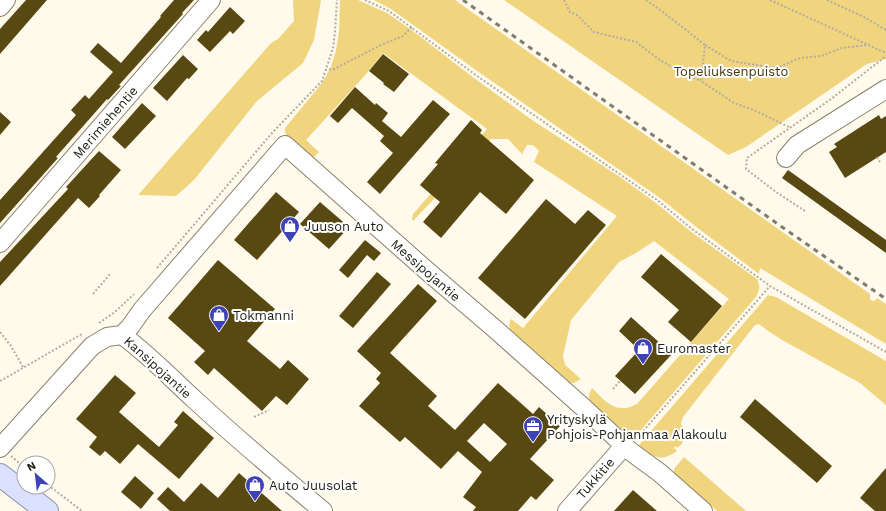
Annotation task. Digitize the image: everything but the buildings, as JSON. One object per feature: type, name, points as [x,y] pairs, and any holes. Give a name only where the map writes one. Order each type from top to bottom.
[{"type":"main road","points":[[0,475],[47,511]]},
{"type":"main road","points":[[0,489],[27,511]]},
{"type":"street","points":[[0,7],[6,0]]},
{"type":"street","name":"Merimiehentie","points":[[0,243],[211,0]]},
{"type":"street","points":[[786,158],[797,145],[886,89]]},
{"type":"street","name":"Messipojantie","points":[[122,335],[285,144],[585,409],[627,449],[660,472],[703,511]]},
{"type":"street","name":"Kansipojantie","points":[[0,448],[92,346],[108,337],[122,335],[140,348],[200,405],[323,511]]},
{"type":"street","name":"Tukkitie","points":[[567,511],[627,449]]},
{"type":"path","points":[[155,270],[272,133],[322,81],[333,48],[337,0]]},
{"type":"path","points":[[365,0],[389,11],[477,76],[657,200],[692,229],[770,286],[886,352]]},
{"type":"path","points":[[564,0],[570,12],[577,15],[594,32],[636,42],[660,60],[701,81],[734,103],[756,111],[791,128]]},
{"type":"path","points":[[646,0],[705,45],[731,61],[777,68],[800,58],[821,56],[842,48],[868,45]]},
{"type":"path","points":[[770,0],[868,45],[886,55],[831,99],[747,158],[746,169],[776,192],[805,211]]},
{"type":"path","points":[[827,0],[864,17],[886,30]]},
{"type":"path","points":[[325,70],[334,69],[403,36],[412,27]]},
{"type":"path","points":[[701,81],[705,45]]},
{"type":"path","points":[[877,157],[880,162]]},
{"type":"path","points":[[93,294],[110,274]]},
{"type":"path","points":[[627,449],[770,286]]},
{"type":"path","points":[[94,327],[115,312],[135,294]]},
{"type":"path","points":[[0,381],[88,330]]},
{"type":"path","points":[[0,332],[11,346],[23,367]]},
{"type":"path","points":[[613,389],[620,381]]},
{"type":"path","points":[[254,417],[269,410]]},
{"type":"path","points":[[56,491],[82,511]]},
{"type":"green space","points":[[293,0],[321,0],[314,40],[303,63],[257,101],[194,180],[176,196],[138,195],[271,43],[278,39],[294,21]]},
{"type":"green space","points":[[340,0],[358,0],[387,13],[532,120],[620,177],[656,203],[690,231],[757,279],[759,288],[756,297],[634,438],[630,438],[591,403],[589,396],[592,388],[607,402],[617,407],[630,407],[637,404],[729,299],[654,241],[619,262],[571,320],[563,356],[565,365],[581,379],[574,383],[568,383],[510,332],[510,322],[511,319],[523,328],[617,216],[534,162],[539,151],[533,145],[527,145],[522,154],[508,139],[491,139],[413,221],[413,214],[487,129],[383,53],[367,73],[306,140],[319,152],[313,158],[287,137],[285,128],[322,83],[331,67],[339,32]]},
{"type":"green space","points":[[374,0],[455,0],[870,294],[870,300],[874,301],[877,298],[886,304],[886,344],[760,268],[759,274],[660,198],[480,73],[391,9]]},
{"type":"green space","name":"Topeliuksenpuisto","points":[[504,0],[886,0],[886,59],[867,64],[746,147],[728,155]]},
{"type":"green space","points":[[768,295],[776,297],[886,361],[886,405],[860,383],[782,340],[759,324],[755,325],[683,417],[681,423],[684,438],[682,444],[677,448],[675,446],[674,448],[677,451],[661,458],[654,456],[639,445]]},
{"type":"green space","points":[[684,457],[746,511],[717,511],[677,477],[674,469]]},
{"type":"railway","points":[[463,0],[782,227],[886,299]]},
{"type":"place","name":"Juuson Auto","points":[[290,243]]},
{"type":"place","name":"Tokmanni","points":[[219,332]]},
{"type":"place","name":"Euromaster","points":[[643,365]]},
{"type":"place","name":"Yrityskylä Pohjois-Pohjanmaa Alakoulu","points":[[533,443]]},
{"type":"place","name":"Auto Juusolat","points":[[255,502]]}]
